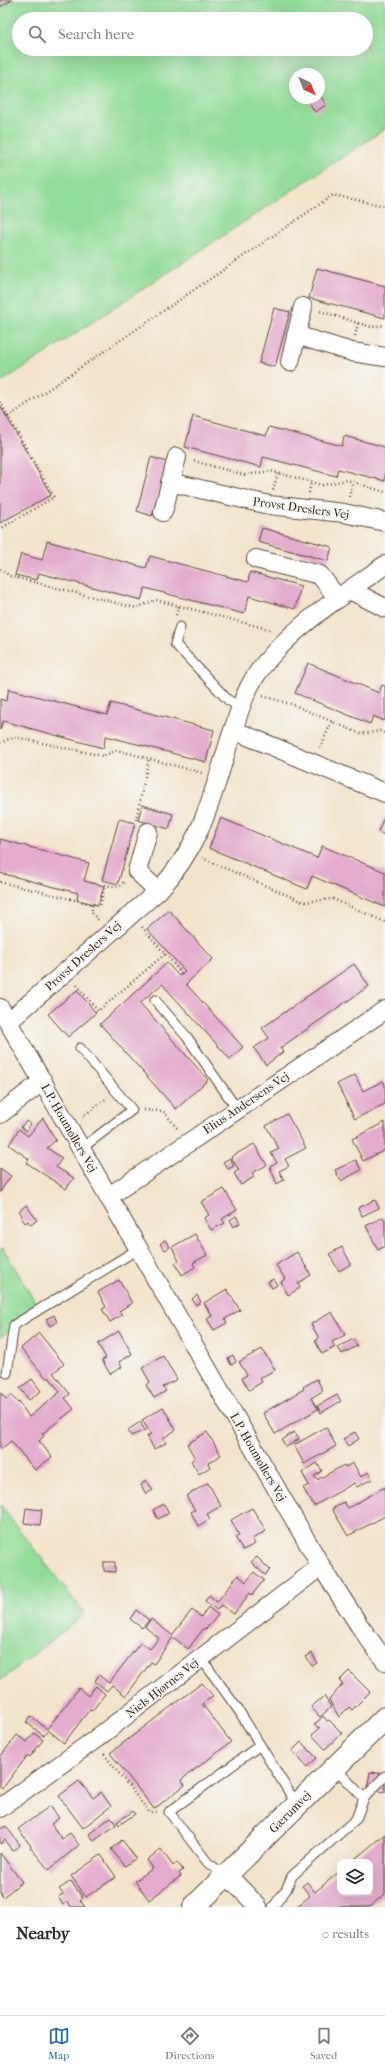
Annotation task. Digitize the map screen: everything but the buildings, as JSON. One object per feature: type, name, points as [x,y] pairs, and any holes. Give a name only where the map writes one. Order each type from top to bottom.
[{"type":"main road","name":"Gærumvej","points":[[194,1907],[385,1718]]},
{"type":"street","points":[[290,362],[303,306]]},
{"type":"street","points":[[296,335],[352,352],[385,357]]},
{"type":"street","points":[[163,512],[177,457]]},
{"type":"street","name":"Provst Dreslers Vej","points":[[170,482],[269,505],[344,513],[385,522]]},
{"type":"street","points":[[256,559],[320,575],[344,595],[385,608]]},
{"type":"street","name":"Provst Dreslers Vej","points":[[4,1015],[66,972],[158,891],[173,875],[189,853],[206,816],[244,699],[267,659],[286,639],[385,565]]},
{"type":"street","points":[[233,730],[385,793]]},
{"type":"street","points":[[148,832],[137,871],[158,891]]},
{"type":"street","name":"L.P. Houmøllers Vej","points":[[4,1015],[82,1148],[108,1198],[321,1566],[359,1625],[385,1661]]},
{"type":"street","name":"Elius Andersens Vej","points":[[108,1198],[237,1109],[383,1016]]},
{"type":"street","points":[[0,1114],[43,1081]]},
{"type":"street","name":"Niels Hjørnes Vej","points":[[0,1808],[93,1741],[321,1566]]},
{"type":"street","points":[[226,1876],[238,1885],[258,1907]]},
{"type":"lane","points":[[180,627],[175,644],[228,700],[244,699]]},
{"type":"lane","points":[[155,1000],[187,1037],[237,1109]]},
{"type":"lane","points":[[80,1048],[132,1110],[82,1148]]},
{"type":"lane","points":[[7,1373],[14,1324],[138,1249]]},
{"type":"lane","points":[[202,1658],[239,1711],[297,1805]]},
{"type":"lane","points":[[226,1876],[208,1863],[169,1812],[260,1745]]},
{"type":"lane","points":[[335,1768],[364,1798]]},
{"type":"lane","points":[[273,1907],[286,1890],[292,1876],[356,1819],[364,1798],[385,1776]]},
{"type":"path","points":[[8,417],[333,195],[385,206]]},
{"type":"path","points":[[303,306],[371,327],[385,325]]},
{"type":"path","points":[[0,402],[54,497],[0,529]]},
{"type":"path","points":[[177,457],[245,475],[271,471],[322,485],[347,480],[385,492]]},
{"type":"path","points":[[0,569],[10,576],[136,608],[156,600],[277,631],[286,639]]},
{"type":"path","points":[[244,699],[294,705],[361,734],[380,732],[385,733]]},
{"type":"path","points":[[314,764],[332,721]]},
{"type":"path","points":[[0,743],[14,736],[103,756],[118,750],[218,777]]},
{"type":"path","points":[[148,832],[135,819],[149,758]]},
{"type":"path","points":[[189,853],[303,902],[333,899],[385,922]]},
{"type":"path","points":[[0,882],[100,906],[105,885],[119,887],[137,871]]},
{"type":"path","points":[[131,914],[182,974]]},
{"type":"path","points":[[66,972],[98,1011],[165,954]]},
{"type":"path","points":[[69,1127],[116,1091]]},
{"type":"path","points":[[132,1110],[163,1110],[189,1142]]},
{"type":"path","points":[[93,1741],[149,1812],[169,1812]]},
{"type":"green space","points":[[0,0],[385,0],[385,129],[0,383]]},
{"type":"green space","points":[[3,1248],[38,1307],[0,1338],[0,1250]]},
{"type":"green space","points":[[0,1505],[85,1614],[0,1681]]}]
